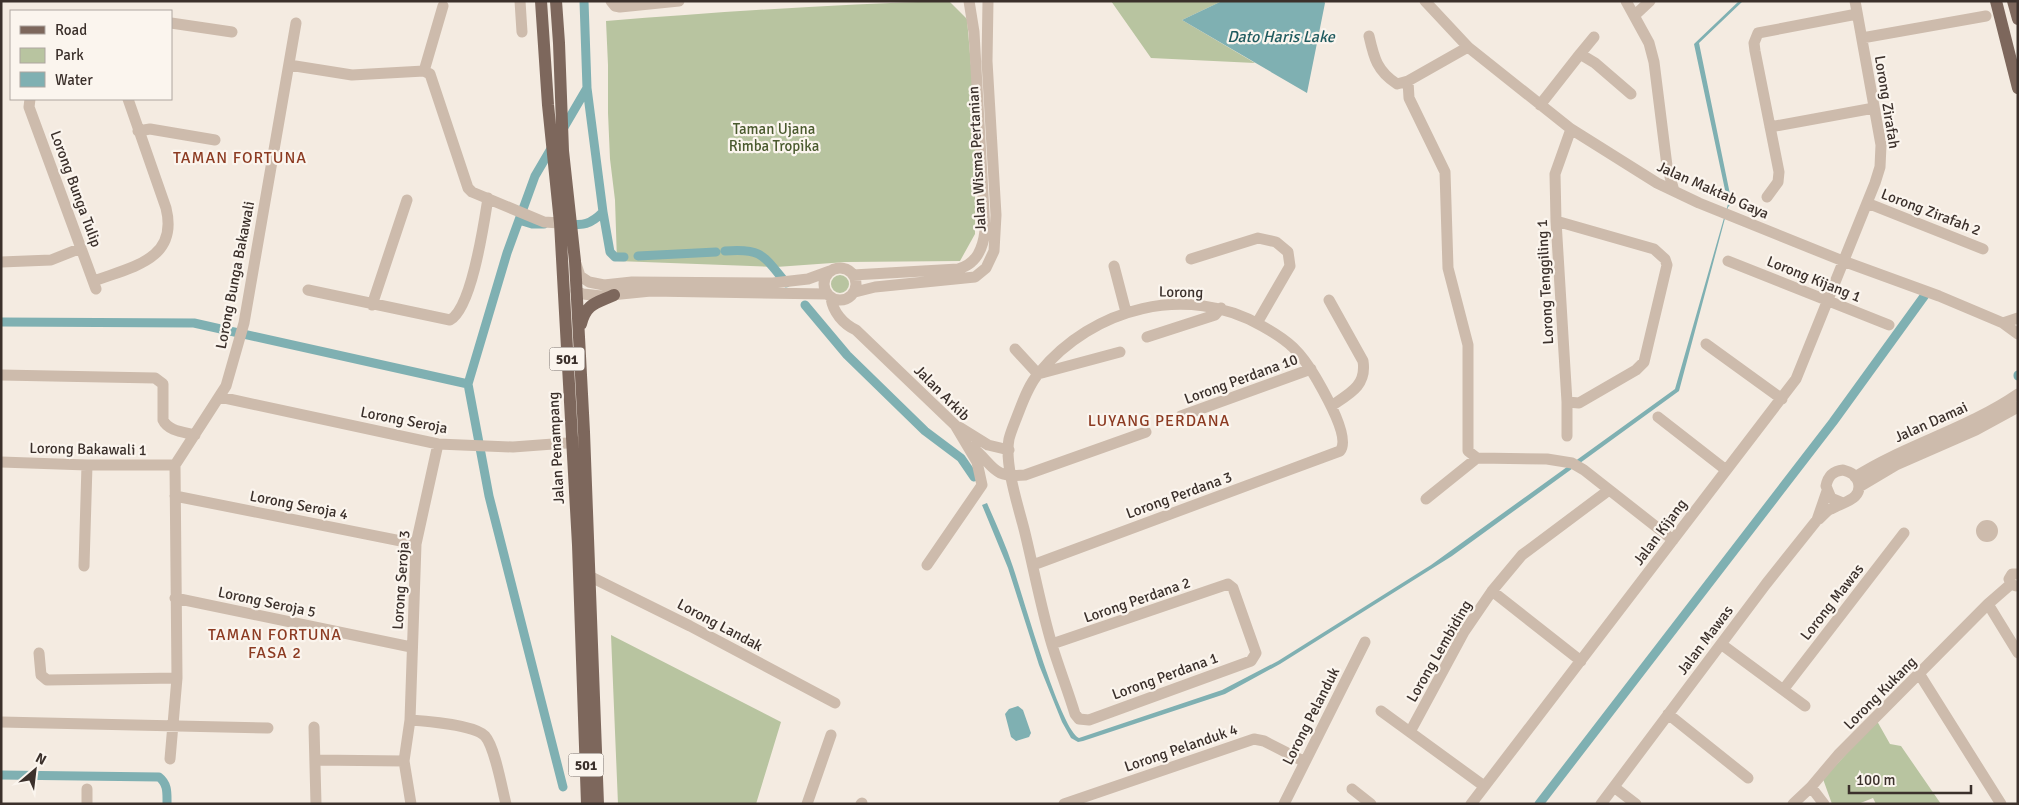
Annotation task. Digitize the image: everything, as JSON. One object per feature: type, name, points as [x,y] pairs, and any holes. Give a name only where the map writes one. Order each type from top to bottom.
[{"type":"main road","name":"Jalan Penampang","points":[[541,1],[550,127],[556,178],[574,256],[579,336],[578,545],[587,804]]},
{"type":"main road","name":"Jalan Penampang","points":[[556,1],[565,219],[562,274],[579,442],[589,576],[598,804]]},
{"type":"main road","points":[[1996,1],[2018,88]]},
{"type":"main road","points":[[2000,18],[2004,1]]},
{"type":"main road","points":[[2013,1],[2018,19]]},
{"type":"main road","points":[[562,274],[576,291]]},
{"type":"main road","points":[[579,336],[583,318],[590,305],[614,295]]},
{"type":"main road","points":[[578,545],[584,567],[589,576],[580,589]]},
{"type":"main road","points":[[594,732],[602,762],[605,804]]},
{"type":"street","points":[[520,1],[522,32]]},
{"type":"street","points":[[611,1],[615,6],[620,7],[679,1]]},
{"type":"street","name":"Jalan Wisma Pertanian","points":[[853,275],[958,269],[969,265],[981,250],[984,241],[985,224],[974,32],[970,1]]},
{"type":"street","name":"Jalan Wisma Pertanian","points":[[852,295],[884,286],[966,279],[981,273],[991,258],[996,240],[996,216],[987,61],[988,1]]},
{"type":"street","name":"Jalan Maktab Gaya","points":[[1425,1],[1468,46],[1540,105],[1571,129],[1657,183],[1674,192],[1843,261],[1939,296],[2004,324],[2018,334]]},
{"type":"street","points":[[1626,1],[1649,43],[1654,62],[1668,166],[1674,192]]},
{"type":"street","points":[[1635,16],[1650,1]]},
{"type":"street","name":"Lorong Zirafah","points":[[1843,261],[1880,166],[1881,145],[1855,1]]},
{"type":"street","points":[[424,71],[443,6]]},
{"type":"street","points":[[1767,197],[1778,182],[1779,172],[1754,51],[1758,32],[1856,14]]},
{"type":"street","points":[[1862,38],[1986,16]]},
{"type":"street","points":[[172,22],[232,32]]},
{"type":"street","name":"Lorong Bunga Bakawali","points":[[175,464],[226,386],[238,347],[244,322],[296,23]]},
{"type":"street","points":[[1369,36],[1374,58],[1382,73],[1397,84],[1408,81],[1468,46]]},
{"type":"street","points":[[1540,105],[1594,37]]},
{"type":"street","points":[[1580,54],[1595,63],[1632,94]]},
{"type":"street","points":[[289,65],[352,75],[424,71],[430,74],[468,188],[472,192],[544,222],[565,219]]},
{"type":"street","points":[[1408,81],[1407,90],[1410,98],[1445,172],[1448,268],[1468,345],[1468,451],[1477,458],[1547,459],[1572,463],[1673,540]]},
{"type":"street","name":"Lorong Bunga Tulip","points":[[30,100],[29,107],[95,285],[153,257],[165,241],[168,216],[138,131]]},
{"type":"street","points":[[128,100],[138,131],[150,129],[215,140]]},
{"type":"street","points":[[1770,127],[1874,108]]},
{"type":"street","name":"Lorong Tenggiling 1","points":[[1567,436],[1567,402],[1555,174],[1571,129]]},
{"type":"street","points":[[1657,183],[1668,166]]},
{"type":"street","points":[[308,290],[450,320],[456,317],[466,295],[480,248],[488,198]]},
{"type":"street","points":[[372,305],[407,200]]},
{"type":"street","name":"Lorong Zirafah 2","points":[[1867,203],[1983,248]]},
{"type":"street","points":[[1556,221],[1654,249],[1665,259],[1667,265],[1644,362],[1636,370],[1579,403],[1567,402]]},
{"type":"street","points":[[1191,259],[1258,238],[1276,242],[1288,252],[1290,266],[1257,323]]},
{"type":"street","points":[[1,262],[51,260],[81,248]]},
{"type":"street","points":[[574,256],[580,276],[589,282],[604,285]]},
{"type":"street","name":"Lorong Kijang 1","points":[[1728,260],[1828,302],[1889,325]]},
{"type":"street","name":"Jalan Kijang","points":[[1471,804],[1796,379],[1843,261]]},
{"type":"street","points":[[1114,266],[1126,312]]},
{"type":"street","points":[[576,291],[593,296],[651,291],[829,296],[840,301],[852,295],[856,283],[850,271],[840,268],[798,281],[773,283],[632,282],[588,286],[588,292],[593,296]]},
{"type":"street","points":[[829,296],[824,280],[830,272]]},
{"type":"street","name":"Jalan Arkib","points":[[852,295],[846,304],[844,312],[856,330],[955,425],[977,462],[982,485],[927,565]]},
{"type":"street","name":"Jalan Arkib","points":[[829,296],[836,313],[849,327],[856,330]]},
{"type":"street","points":[[1329,300],[1363,361],[1364,369],[1363,377],[1357,389],[1331,406]]},
{"type":"street","name":"Lorong","points":[[1009,445],[1023,401],[1038,374],[1076,338],[1096,325],[1126,312],[1161,304],[1181,304],[1221,308],[1240,314],[1284,338],[1303,356],[1331,406],[1344,441],[1344,447],[1336,453]]},
{"type":"street","points":[[1147,337],[1215,315],[1221,308]]},
{"type":"street","points":[[2004,324],[2018,318]]},
{"type":"street","points":[[1706,344],[1782,399]]},
{"type":"street","points":[[1015,349],[1038,374],[1120,352]]},
{"type":"street","name":"Lorong Perdana 10","points":[[1181,416],[1311,369]]},
{"type":"street","points":[[1,375],[156,378],[163,384],[163,420],[165,424],[169,428],[195,435]]},
{"type":"street","name":"Jalan Damai","points":[[1857,482],[1880,461],[1975,420],[2018,394]]},
{"type":"street","name":"Lorong Seroja","points":[[220,396],[438,444],[495,447],[579,442]]},
{"type":"street","name":"Jalan Damai","points":[[1857,482],[1969,433],[2018,407]]},
{"type":"street","points":[[1658,417],[1726,470]]},
{"type":"street","points":[[955,425],[988,446],[1009,445],[1011,476],[1052,644]]},
{"type":"street","points":[[966,442],[998,474],[1011,476],[1025,475],[1146,432]]},
{"type":"street","name":"Lorong Seroja 3","points":[[411,804],[404,761],[410,720],[416,544],[438,444]]},
{"type":"street","name":"Lorong Perdana 3","points":[[1033,565],[1336,453]]},
{"type":"street","points":[[1426,499],[1477,458]]},
{"type":"street","name":"Lorong Bakawali 1","points":[[1,462],[87,465],[175,464]]},
{"type":"street","points":[[170,759],[177,678],[175,464]]},
{"type":"street","points":[[84,566],[87,465]]},
{"type":"street","points":[[1817,520],[1831,509],[1844,503],[1855,496],[1857,482],[1843,470],[1833,473],[1827,481],[1827,491],[1831,498],[1844,503]]},
{"type":"street","name":"Lorong Lembiding","points":[[1410,732],[1464,632],[1492,592],[1522,555],[1609,490]]},
{"type":"street","name":"Jalan Mawas","points":[[1601,804],[1817,520],[1827,491]]},
{"type":"street","name":"Lorong Seroja 4","points":[[175,496],[416,544]]},
{"type":"street","name":"Lorong Mawas","points":[[1783,690],[1904,533]]},
{"type":"street","name":"Lorong Kukang","points":[[1794,804],[1838,755],[1988,604],[2014,585],[2010,577],[2012,574],[2018,574]]},
{"type":"street","name":"Lorong Landak","points":[[589,576],[603,581],[835,703]]},
{"type":"street","name":"Lorong Perdana 2","points":[[1052,644],[1228,584],[1231,585],[1256,653],[1251,660]]},
{"type":"street","points":[[1492,592],[1581,661]]},
{"type":"street","name":"Lorong Seroja 5","points":[[175,598],[411,647]]},
{"type":"street","points":[[1988,604],[2018,652]]},
{"type":"street","name":"Lorong Pelanduk","points":[[1284,804],[1365,642]]},
{"type":"street","name":"Lorong Perdana 1","points":[[1052,644],[1075,714],[1079,719],[1089,720],[1251,660]]},
{"type":"street","points":[[1721,644],[1805,706]]},
{"type":"street","points":[[39,653],[41,675],[47,680],[177,678]]},
{"type":"street","points":[[1920,674],[2001,804]]},
{"type":"street","points":[[1381,711],[1484,786]]},
{"type":"street","points":[[1668,714],[1748,778]]},
{"type":"street","points":[[410,720],[474,730],[485,736],[491,748],[506,804]]},
{"type":"street","points":[[1,722],[268,728]]},
{"type":"street","points":[[314,727],[316,804]]},
{"type":"street","points":[[807,804],[831,734]]},
{"type":"street","name":"Lorong Pelanduk 4","points":[[1064,804],[1254,739],[1264,741],[1305,762]]},
{"type":"street","points":[[316,760],[404,761]]},
{"type":"street","points":[[1614,787],[1636,804]]},
{"type":"street","points":[[1811,787],[1824,804]]},
{"type":"street","points":[[87,789],[87,804]]},
{"type":"street","points":[[1352,789],[1372,804]]},
{"type":"green space","name":"Taman Ujana Rimba Tropika","points":[[949,1],[967,19],[975,112],[975,234],[960,261],[846,262],[776,267],[617,261],[615,200],[610,159],[606,21],[863,4]]},
{"type":"green space","points":[[1111,1],[1222,1],[1182,20],[1255,63],[1151,58]]},
{"type":"green space","points":[[840,275],[846,278],[849,284],[846,290],[840,293],[834,290],[831,284],[834,278]]},
{"type":"green space","points":[[611,635],[781,722],[756,804],[618,804]]},
{"type":"green space","points":[[1877,721],[1890,744],[1901,746],[1941,804],[1876,804],[1873,798],[1858,804],[1832,804],[1823,779]]},
{"type":"water","name":"Dato Haris Lake","points":[[1222,1],[1324,1],[1307,93],[1182,20]]},
{"type":"water","points":[[1739,1],[1743,1],[1699,43],[1732,204],[1728,207],[1679,391],[1452,556],[1280,664],[1225,694],[1083,741],[1078,742],[1071,738],[1062,722],[1039,665],[1008,568],[982,505],[987,503],[1001,535],[1052,687],[1071,729],[1079,738],[1222,690],[1278,661],[1431,565],[1675,389],[1728,204],[1694,44]]},
{"type":"water","points":[[1018,706],[1023,710],[1031,733],[1029,737],[1016,741],[1011,737],[1005,714],[1009,709]]},
{"type":"waterway","points":[[563,129],[587,88],[584,1]]},
{"type":"waterway","points":[[565,225],[586,223],[594,220],[603,212],[587,88]]},
{"type":"waterway","points":[[552,147],[535,176],[507,253],[468,384],[489,496],[563,787]]},
{"type":"waterway","points":[[603,212],[610,252],[615,257],[624,257]]},
{"type":"waterway","points":[[519,220],[532,224],[544,224]]},
{"type":"waterway","points":[[725,251],[747,251],[761,255],[786,283]]},
{"type":"waterway","points":[[638,256],[716,252]]},
{"type":"waterway","points":[[1539,804],[1833,422],[1925,295]]},
{"type":"waterway","points":[[805,305],[847,355],[925,431],[961,458],[974,477]]},
{"type":"waterway","points":[[1,322],[194,323],[468,384]]},
{"type":"waterway","points":[[1,775],[159,777],[167,792],[167,804]]},
{"type":"district","name":"TAMAN FORTUNA","points":[[240,158]]},
{"type":"district","name":"LUYANG PERDANA","points":[[1159,421]]},
{"type":"district","name":"TAMAN FORTUNA FASA 2","points":[[275,644]]}]
